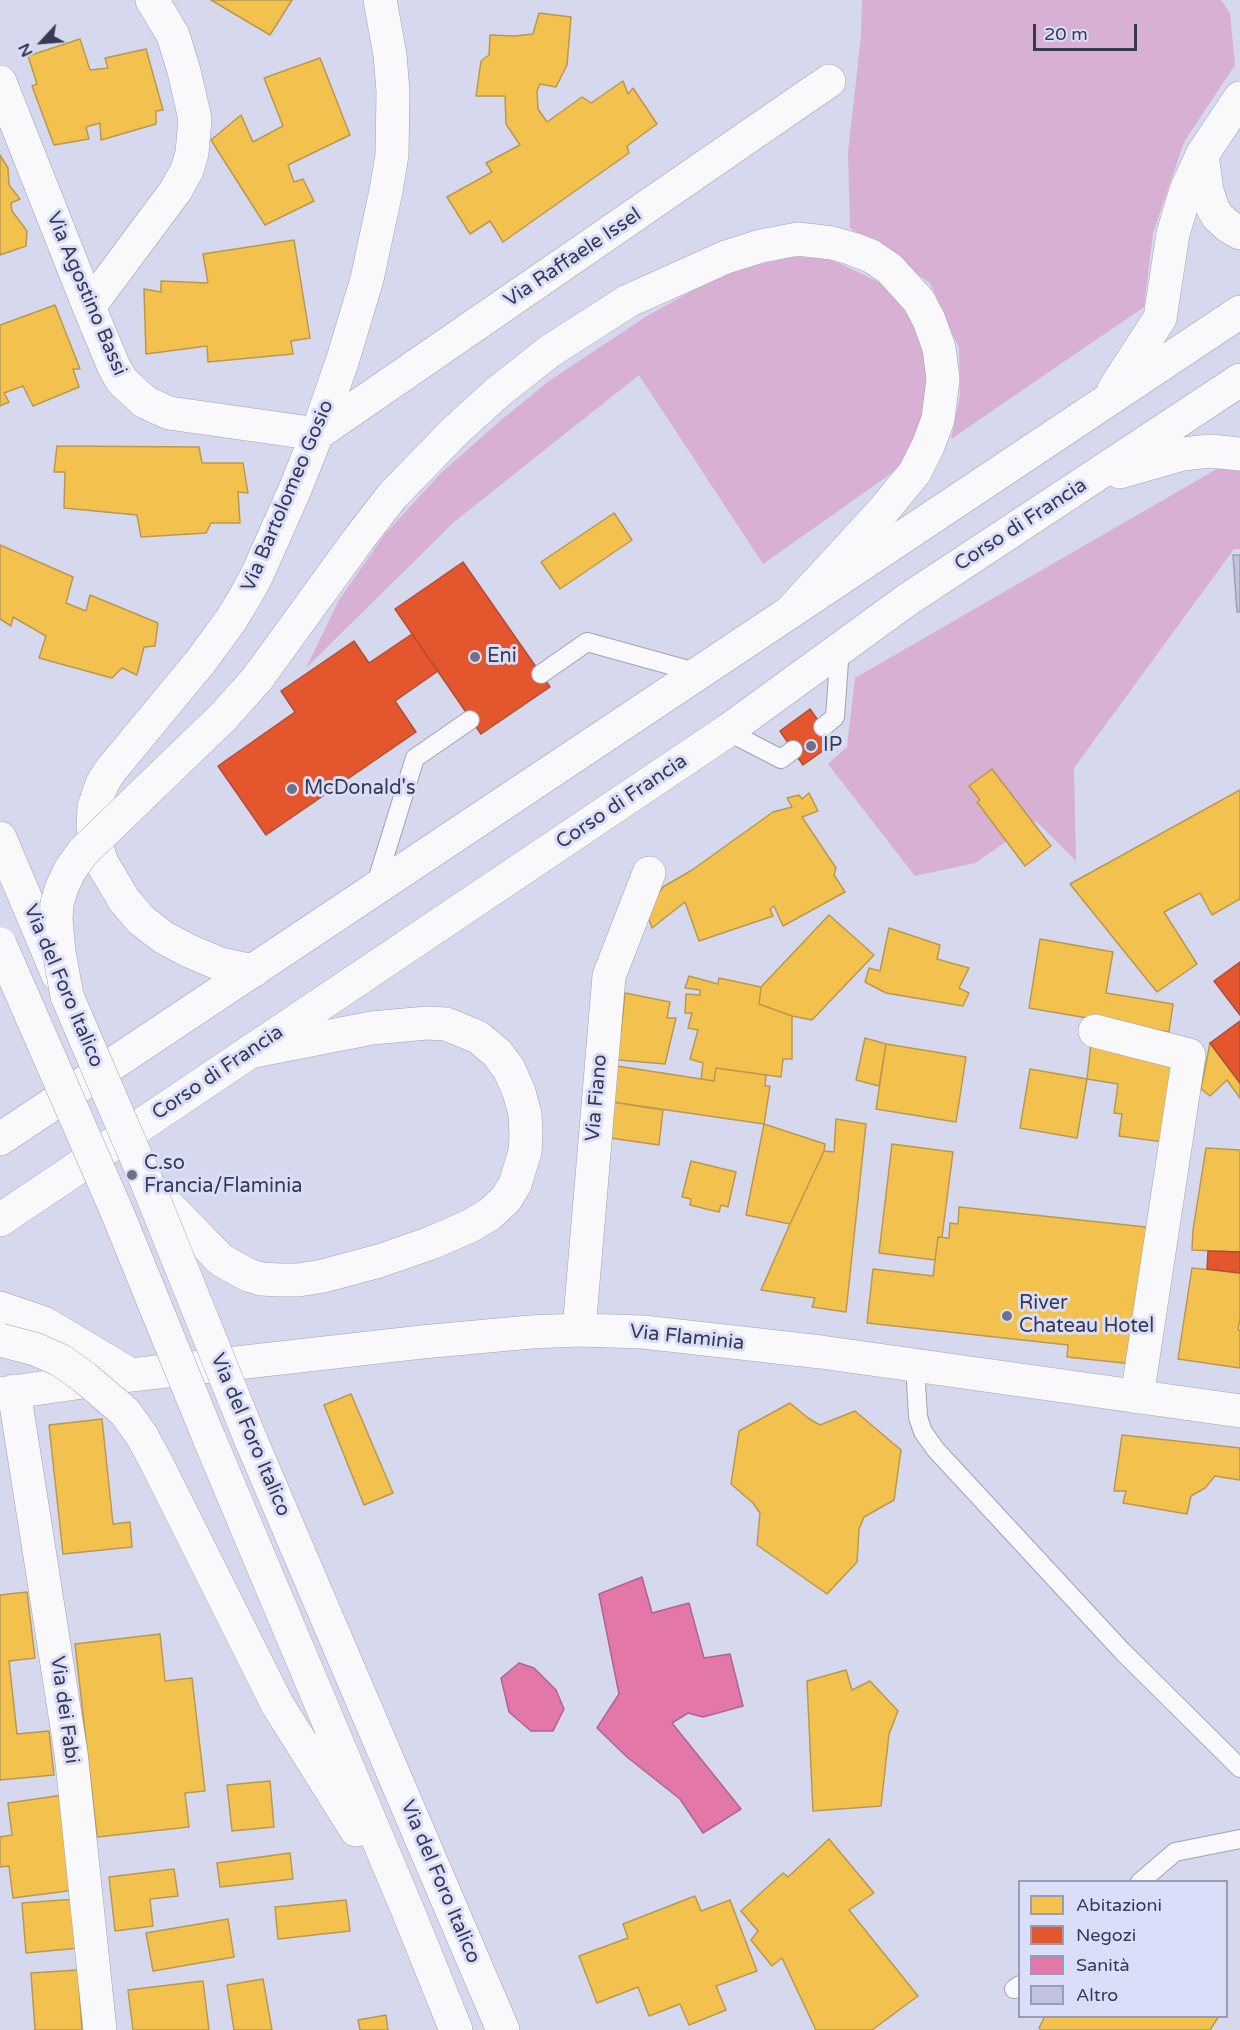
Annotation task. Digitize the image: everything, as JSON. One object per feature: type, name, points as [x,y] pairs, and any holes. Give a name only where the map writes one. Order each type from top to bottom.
[{"type":"main road","points":[[89,307],[176,190],[187,170],[192,153],[195,119],[184,71],[172,35],[152,0]]},
{"type":"main road","name":"Via Bartolomeo Gosio","points":[[254,971],[219,964],[187,950],[163,937],[136,915],[124,900],[102,863],[95,841],[94,807],[102,784],[110,771],[201,661],[236,612],[257,575],[317,434],[367,279],[392,155],[393,91],[390,56],[380,0]]},
{"type":"main road","name":"Via Raffaele Issel","points":[[317,434],[830,81]]},
{"type":"main road","name":"Via Agostino Bassi","points":[[0,82],[89,307],[122,381],[152,406],[170,413],[317,434]]},
{"type":"main road","points":[[1107,400],[1160,318],[1176,222],[1186,190],[1202,155],[1240,98]]},
{"type":"main road","points":[[1202,155],[1207,191],[1213,209],[1228,226],[1240,233]]},
{"type":"main road","points":[[66,996],[56,920],[57,903],[70,870],[91,844],[202,738],[257,680],[392,496],[455,431],[498,392],[568,339],[628,301],[726,257],[761,246],[798,239],[832,243],[853,249],[871,256],[890,269],[919,301],[924,311],[939,348],[943,379],[938,419],[915,472],[883,511],[790,612]]},
{"type":"main road","points":[[0,1139],[1240,312]]},
{"type":"main road","name":"Corso di Francia","points":[[0,1220],[727,731],[907,600],[1240,380]]},
{"type":"main road","points":[[1071,492],[1119,472],[1175,456],[1210,451],[1240,454]]},
{"type":"main road","name":"Via del Foro Italico","points":[[0,838],[148,1185],[250,1438],[503,2030]]},
{"type":"main road","name":"Via Fiano","points":[[579,1330],[609,976],[649,873]]},
{"type":"main road","name":"Via del Foro Italico","points":[[0,944],[117,1212],[456,2030]]},
{"type":"main road","points":[[148,1185],[221,1260],[235,1269],[261,1279],[298,1280],[350,1269],[430,1243],[470,1226],[490,1214],[506,1199],[515,1184],[525,1152],[525,1114],[519,1092],[508,1069],[497,1053],[478,1037],[446,1024],[427,1023],[372,1028],[249,1052]]},
{"type":"main road","points":[[1095,1031],[1190,1055],[1137,1396]]},
{"type":"main road","points":[[0,1308],[44,1323],[131,1375]]},
{"type":"main road","name":"Via Flaminia","points":[[7,1393],[131,1375],[422,1342],[579,1330],[643,1332],[915,1365],[1240,1411]]},
{"type":"main road","points":[[0,1340],[35,1349],[60,1360],[113,1401],[129,1419],[156,1462],[277,1704],[408,1911]]},
{"type":"main road","name":"Via dei Fabi","points":[[7,1393],[71,1753],[100,2030]]},
{"type":"lane","points":[[541,674],[587,642],[699,673]]},
{"type":"lane","points":[[823,727],[835,717],[840,648]]},
{"type":"lane","points":[[375,888],[415,758],[470,720]]},
{"type":"lane","points":[[727,731],[781,759],[793,750]]},
{"type":"lane","points":[[915,1365],[918,1417],[923,1432],[936,1450],[1122,1651],[1240,1768]]},
{"type":"lane","points":[[1141,1880],[1174,1852],[1240,1839]]},
{"type":"shaded area","points":[[862,0],[1221,0],[1230,13],[1235,65],[1184,142],[1153,233],[1144,307],[951,439],[960,395],[959,348],[930,283],[850,228],[848,152],[861,36]]},
{"type":"shaded area","points":[[792,257],[828,258],[860,273],[884,285],[909,315],[929,365],[923,425],[899,468],[763,564],[639,375],[454,522],[306,668],[339,600],[385,534],[441,473],[500,421],[549,381],[647,316],[708,282],[747,267]]},
{"type":"shaded area","points":[[1222,466],[1240,471],[1240,549],[1234,549],[1074,768],[1076,861],[1036,821],[975,863],[915,876],[828,764],[847,747],[855,678]]},
{"type":"building: Abitazioni","points":[[211,0],[292,0],[270,35]]},
{"type":"building: Abitazioni","points":[[539,13],[571,17],[567,65],[556,87],[540,84],[537,91],[538,109],[547,122],[582,97],[591,103],[623,81],[628,94],[633,88],[657,124],[627,146],[629,153],[503,242],[490,221],[470,234],[447,197],[492,172],[486,163],[520,145],[506,124],[505,96],[476,96],[481,61],[489,55],[490,35],[533,34]]},
{"type":"building: Abitazioni","points":[[80,39],[90,70],[108,68],[105,58],[146,49],[163,110],[156,111],[156,124],[101,140],[100,123],[86,127],[89,139],[54,145],[32,86],[37,84],[28,56]]},
{"type":"building: Abitazioni","points":[[320,58],[350,135],[288,165],[294,182],[303,179],[314,201],[265,225],[211,140],[241,115],[253,142],[283,126],[264,78]]},
{"type":"building: Abitazioni","points":[[0,155],[8,168],[9,185],[20,199],[11,203],[12,211],[27,231],[26,246],[0,255]]},
{"type":"building: Abitazioni","points":[[294,240],[310,338],[291,341],[293,354],[208,362],[207,346],[146,354],[144,289],[161,292],[161,281],[208,283],[203,254]]},
{"type":"building: Abitazioni","points":[[55,305],[80,369],[73,369],[79,387],[33,406],[23,386],[4,393],[9,402],[0,406],[0,325]]},
{"type":"building: Abitazioni","points":[[57,446],[199,447],[202,463],[243,463],[248,493],[238,492],[240,523],[211,523],[206,533],[141,537],[137,515],[64,508],[65,472],[54,472]]},
{"type":"building: Abitazioni","points":[[614,513],[632,540],[560,589],[541,562]]},
{"type":"building: Abitazioni","points":[[0,545],[73,577],[66,603],[86,611],[90,595],[158,623],[155,646],[144,647],[137,675],[122,668],[112,678],[39,658],[46,636],[13,617],[11,626],[0,619]]},
{"type":"building: Abitazioni","points":[[992,769],[1051,846],[1025,866],[977,802],[980,800],[969,786]]},
{"type":"building: Abitazioni","points":[[1240,790],[1240,899],[1212,915],[1200,893],[1164,912],[1197,964],[1157,992],[1070,884]]},
{"type":"building: Abitazioni","points":[[809,793],[818,811],[802,817],[836,868],[834,875],[845,892],[783,926],[774,906],[770,909],[773,916],[699,941],[685,902],[652,928],[646,911],[663,887],[692,870],[773,812],[792,807],[787,798],[799,795],[802,799]]},
{"type":"building: Abitazioni","points":[[829,915],[874,955],[812,1020],[792,1016],[759,1004],[761,987]]},
{"type":"building: Abitazioni","points":[[889,928],[940,945],[937,959],[969,968],[959,988],[969,993],[963,1006],[886,993],[865,982],[869,968],[880,971]]},
{"type":"building: Abitazioni","points":[[1040,939],[1113,952],[1106,993],[1173,1004],[1169,1032],[1029,1008]]},
{"type":"building: Abitazioni","points":[[689,976],[718,984],[719,978],[761,987],[759,1004],[792,1016],[792,1059],[783,1059],[781,1077],[716,1068],[714,1081],[701,1079],[703,1063],[690,1059],[698,1030],[688,1028],[692,1013],[685,1013],[686,994],[700,995],[700,990],[685,988]]},
{"type":"building: Abitazioni","points":[[625,993],[670,1002],[667,1018],[676,1018],[665,1064],[607,1059],[609,1027],[621,1032]]},
{"type":"building: Abitazioni","points":[[865,1038],[886,1044],[879,1086],[856,1080]]},
{"type":"building: Abitazioni","points":[[1091,1043],[1182,1055],[1171,1143],[1119,1136],[1122,1114],[1114,1113],[1118,1084],[1087,1079]]},
{"type":"building: Abitazioni","points":[[1210,1043],[1240,1083],[1240,1098],[1227,1080],[1210,1096],[1201,1089]]},
{"type":"building: Abitazioni","points":[[886,1044],[966,1057],[956,1122],[876,1109]]},
{"type":"building: Abitazioni","points":[[617,1066],[714,1081],[716,1068],[766,1075],[765,1086],[770,1086],[764,1124],[612,1102]]},
{"type":"building: Abitazioni","points":[[1030,1069],[1087,1079],[1077,1138],[1020,1128]]},
{"type":"building: Abitazioni","points":[[612,1102],[663,1110],[659,1145],[610,1138]]},
{"type":"building: Abitazioni","points":[[836,1119],[866,1124],[846,1312],[812,1307],[815,1298],[761,1290],[824,1151],[834,1152]]},
{"type":"building: Abitazioni","points":[[764,1124],[825,1144],[824,1151],[790,1224],[746,1215]]},
{"type":"building: Abitazioni","points":[[892,1144],[953,1152],[942,1237],[938,1237],[935,1260],[879,1253]]},
{"type":"building: Abitazioni","points":[[1206,1148],[1240,1150],[1240,1252],[1192,1250]]},
{"type":"building: Abitazioni","points":[[691,1161],[736,1172],[728,1207],[721,1205],[719,1212],[690,1205],[691,1199],[682,1197]]},
{"type":"building: Abitazioni","points":[[959,1207],[1155,1228],[1133,1364],[1067,1357],[1068,1345],[867,1323],[873,1269],[933,1276],[938,1237],[949,1238],[950,1223],[958,1224]]},
{"type":"building: Abitazioni","points":[[1192,1268],[1240,1273],[1238,1330],[1240,1330],[1240,1368],[1178,1359]]},
{"type":"building: Abitazioni","points":[[351,1394],[393,1493],[364,1505],[324,1405]]},
{"type":"building: Abitazioni","points":[[790,1403],[820,1425],[855,1411],[901,1450],[894,1500],[864,1517],[859,1529],[857,1562],[827,1594],[757,1545],[760,1513],[753,1503],[731,1484],[739,1431]]},
{"type":"building: Abitazioni","points":[[102,1419],[113,1524],[130,1522],[132,1547],[63,1554],[49,1425]]},
{"type":"building: Abitazioni","points":[[1122,1435],[1240,1448],[1240,1480],[1215,1476],[1205,1488],[1191,1496],[1187,1514],[1123,1503],[1126,1491],[1114,1491]]},
{"type":"building: Abitazioni","points":[[27,1592],[35,1658],[9,1661],[17,1734],[49,1731],[54,1775],[0,1780],[0,1595]]},
{"type":"building: Abitazioni","points":[[160,1634],[165,1681],[192,1678],[205,1791],[185,1793],[189,1827],[97,1837],[75,1644]]},
{"type":"building: Abitazioni","points":[[846,1670],[852,1690],[870,1681],[898,1711],[889,1734],[881,1806],[813,1811],[807,1681]]},
{"type":"building: Abitazioni","points":[[270,1781],[274,1827],[232,1831],[227,1785]]},
{"type":"building: Abitazioni","points":[[63,1795],[75,1890],[13,1898],[9,1866],[0,1867],[0,1837],[12,1835],[8,1803]]},
{"type":"building: Abitazioni","points":[[829,1839],[874,1893],[849,1910],[918,1996],[872,2030],[816,2030],[782,1958],[772,1966],[751,1940],[758,1931],[741,1911],[783,1873],[788,1877]]},
{"type":"building: Abitazioni","points":[[290,1853],[293,1879],[220,1887],[217,1863]]},
{"type":"building: Abitazioni","points":[[174,1869],[178,1896],[150,1899],[153,1926],[115,1931],[109,1877]]},
{"type":"building: Abitazioni","points":[[695,1896],[701,1911],[730,1900],[757,1971],[716,1986],[726,2010],[689,2025],[680,2004],[649,2016],[638,1987],[597,2003],[579,1956],[628,1938],[623,1924]]},
{"type":"building: Abitazioni","points":[[76,1899],[80,1948],[26,1953],[22,1903]]},
{"type":"building: Abitazioni","points":[[346,1900],[350,1931],[278,1939],[275,1907]]},
{"type":"building: Abitazioni","points":[[228,1919],[234,1957],[153,1971],[146,1933]]},
{"type":"building: Abitazioni","points":[[78,1970],[82,2030],[35,2030],[31,1973]]},
{"type":"building: Abitazioni","points":[[263,1979],[272,2030],[234,2030],[227,1985]]},
{"type":"building: Abitazioni","points":[[203,1981],[209,2030],[133,2030],[128,1990]]},
{"type":"building: Abitazioni","points":[[386,2015],[388,2030],[360,2030],[358,2020]]},
{"type":"building: Abitazioni","points":[[1044,2018],[1218,2018],[1210,2030],[1041,2030],[1039,2028]]},
{"type":"building: Negozi","points":[[463,562],[550,687],[481,734],[395,609]]},
{"type":"building: Negozi","points":[[412,634],[438,671],[395,701],[416,732],[266,835],[218,766],[295,712],[281,691],[354,641],[369,663]]},
{"type":"building: Negozi","points":[[810,709],[834,743],[803,765],[780,731]]},
{"type":"building: Negozi","points":[[1240,962],[1240,1015],[1214,981]]},
{"type":"building: Negozi","points":[[1240,1021],[1240,1083],[1210,1043]]},
{"type":"building: Negozi","points":[[1208,1251],[1240,1252],[1240,1273],[1207,1269]]},
{"type":"building: Sanità","points":[[642,1577],[652,1613],[689,1603],[704,1658],[730,1654],[743,1706],[703,1717],[688,1713],[672,1723],[741,1809],[703,1833],[680,1799],[627,1757],[597,1728],[619,1694],[599,1594]]},
{"type":"building: Sanità","points":[[519,1663],[534,1668],[556,1690],[564,1709],[553,1731],[531,1731],[509,1712],[501,1678]]},
{"type":"building: Altro","points":[[1233,555],[1240,555],[1240,612],[1237,612]]},
{"type":"place","name":"Eni","points":[[475,657]]},
{"type":"place","name":"IP","points":[[811,746]]},
{"type":"place","name":"McDonald's","points":[[292,789]]},
{"type":"place","name":"C.so Francia/Flaminia","points":[[132,1175]]},
{"type":"place","name":"River Chateau Hotel","points":[[1007,1316]]}]
